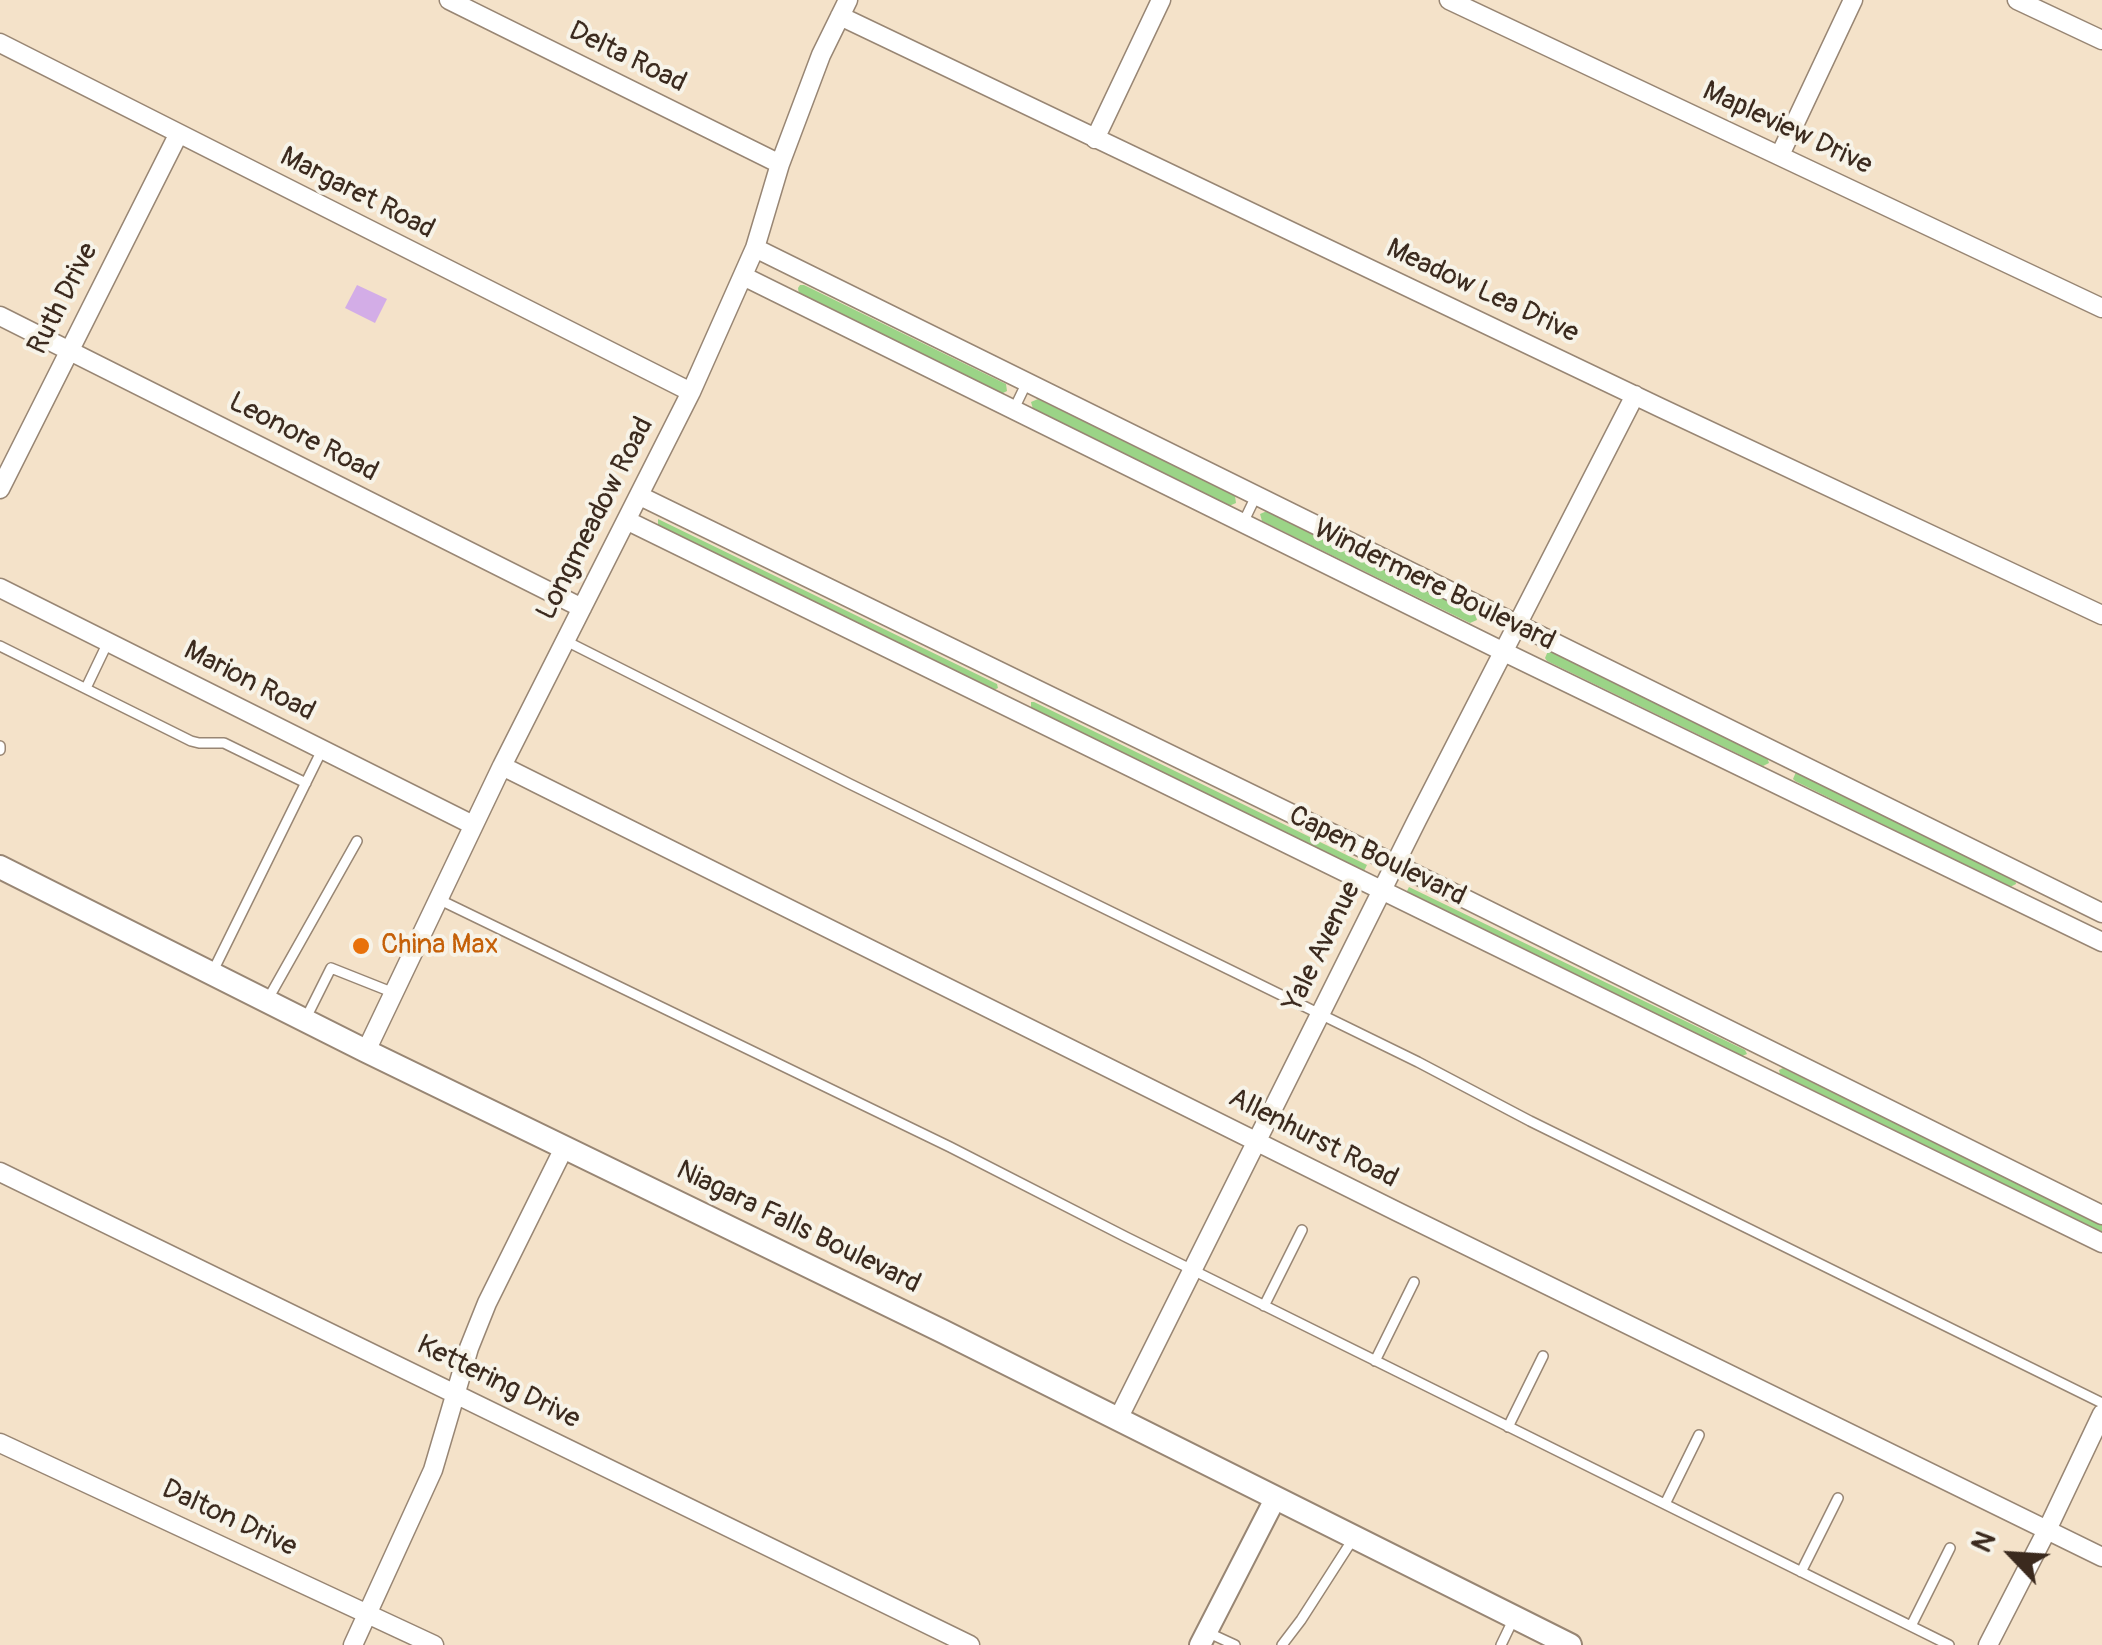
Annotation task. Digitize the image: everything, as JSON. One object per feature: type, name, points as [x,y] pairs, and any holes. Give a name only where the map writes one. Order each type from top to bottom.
[{"type":"main road","name":"Niagara Falls Boulevard","points":[[0,867],[1568,1645]]},
{"type":"street","name":"Delta Road","points":[[449,0],[780,164]]},
{"type":"street","points":[[1095,139],[1160,0]]},
{"type":"street","name":"Mapleview Drive","points":[[1449,0],[2102,308]]},
{"type":"street","points":[[1780,156],[1853,0]]},
{"type":"street","points":[[2017,0],[2102,40]]},
{"type":"street","name":"Longmeadow Road","points":[[366,1051],[502,766],[691,392],[756,248],[780,164],[821,55],[844,8]]},
{"type":"street","name":"Meadow Lea Drive","points":[[844,8],[1095,139],[2102,614]]},
{"type":"street","name":"Margaret Road","points":[[0,43],[691,392]]},
{"type":"street","name":"Ruth Drive","points":[[0,488],[178,134]]},
{"type":"street","name":"Windermere Boulevard","points":[[756,248],[2102,913]]},
{"type":"street","name":"Windermere Boulevard","points":[[743,276],[2102,942]]},
{"type":"street","name":"Leonore Road","points":[[0,316],[582,608]]},
{"type":"street","name":"Yale Avenue","points":[[1118,1419],[1634,395]]},
{"type":"street","name":"Capen Boulevard","points":[[640,496],[2102,1215]]},
{"type":"street","name":"Capen Boulevard","points":[[628,520],[2102,1244]]},
{"type":"street","name":"Marion Road","points":[[0,588],[473,825]]},
{"type":"street","name":"Allenhurst Road","points":[[502,766],[2102,1557]]},
{"type":"street","points":[[353,1645],[433,1470],[469,1348],[487,1303],[564,1148]]},
{"type":"street","name":"Kettering Drive","points":[[0,1172],[970,1645]]},
{"type":"street","points":[[1988,1645],[2102,1414]]},
{"type":"street","name":"Dalton Drive","points":[[0,1443],[434,1645]]},
{"type":"street","points":[[1203,1638],[1275,1499]]},
{"type":"lane","points":[[1014,410],[1027,382]]},
{"type":"lane","points":[[1243,523],[1256,496]]},
{"type":"lane","points":[[566,641],[2102,1403]]},
{"type":"lane","points":[[86,688],[108,642]]},
{"type":"lane","points":[[0,646],[191,740],[224,742],[306,782]]},
{"type":"lane","points":[[1008,707],[1020,681]]},
{"type":"lane","points":[[212,974],[322,750]]},
{"type":"lane","points":[[1776,784],[1788,758]]},
{"type":"lane","points":[[267,1001],[357,841]]},
{"type":"lane","points":[[2022,903],[2034,879]]},
{"type":"lane","points":[[438,900],[950,1147],[1949,1645]]},
{"type":"lane","points":[[304,1020],[331,968],[394,993]]},
{"type":"lane","points":[[1755,1073],[1768,1049]]},
{"type":"lane","points":[[1264,1306],[1302,1230]]},
{"type":"lane","points":[[1375,1361],[1414,1282]]},
{"type":"lane","points":[[1508,1426],[1542,1356]]},
{"type":"lane","points":[[1665,1504],[1700,1435]]},
{"type":"lane","points":[[1801,1572],[1838,1498]]},
{"type":"lane","points":[[1282,1645],[1354,1538]]},
{"type":"lane","points":[[1911,1626],[1950,1548]]},
{"type":"lane","points":[[1500,1645],[1514,1617]]},
{"type":"lane","points":[[1203,1638],[1235,1645]]},
{"type":"green space","points":[[800,285],[1006,384],[1007,391],[1001,394],[799,295]]},
{"type":"green space","points":[[1038,399],[1235,496],[1236,503],[1229,506],[1033,409],[1031,402]]},
{"type":"green space","points":[[1267,511],[1475,613],[1477,620],[1470,623],[1262,521],[1260,514]]},
{"type":"green space","points":[[658,519],[997,684],[998,688],[994,690],[658,526]]},
{"type":"green space","points":[[1548,651],[1767,757],[1769,763],[1763,766],[1547,661]]},
{"type":"green space","points":[[1031,702],[1367,865],[1364,871],[1031,708]]},
{"type":"green space","points":[[1796,772],[2015,878],[2016,884],[2010,887],[1795,781]]},
{"type":"green space","points":[[1409,887],[1747,1054],[1742,1056],[1409,893]]},
{"type":"green space","points":[[1783,1068],[2102,1225],[2102,1232],[1780,1074]]},
{"type":"building","points":[[357,285],[387,299],[375,323],[345,308]]},
{"type":"place","name":"China Max","points":[[361,946]]}]
